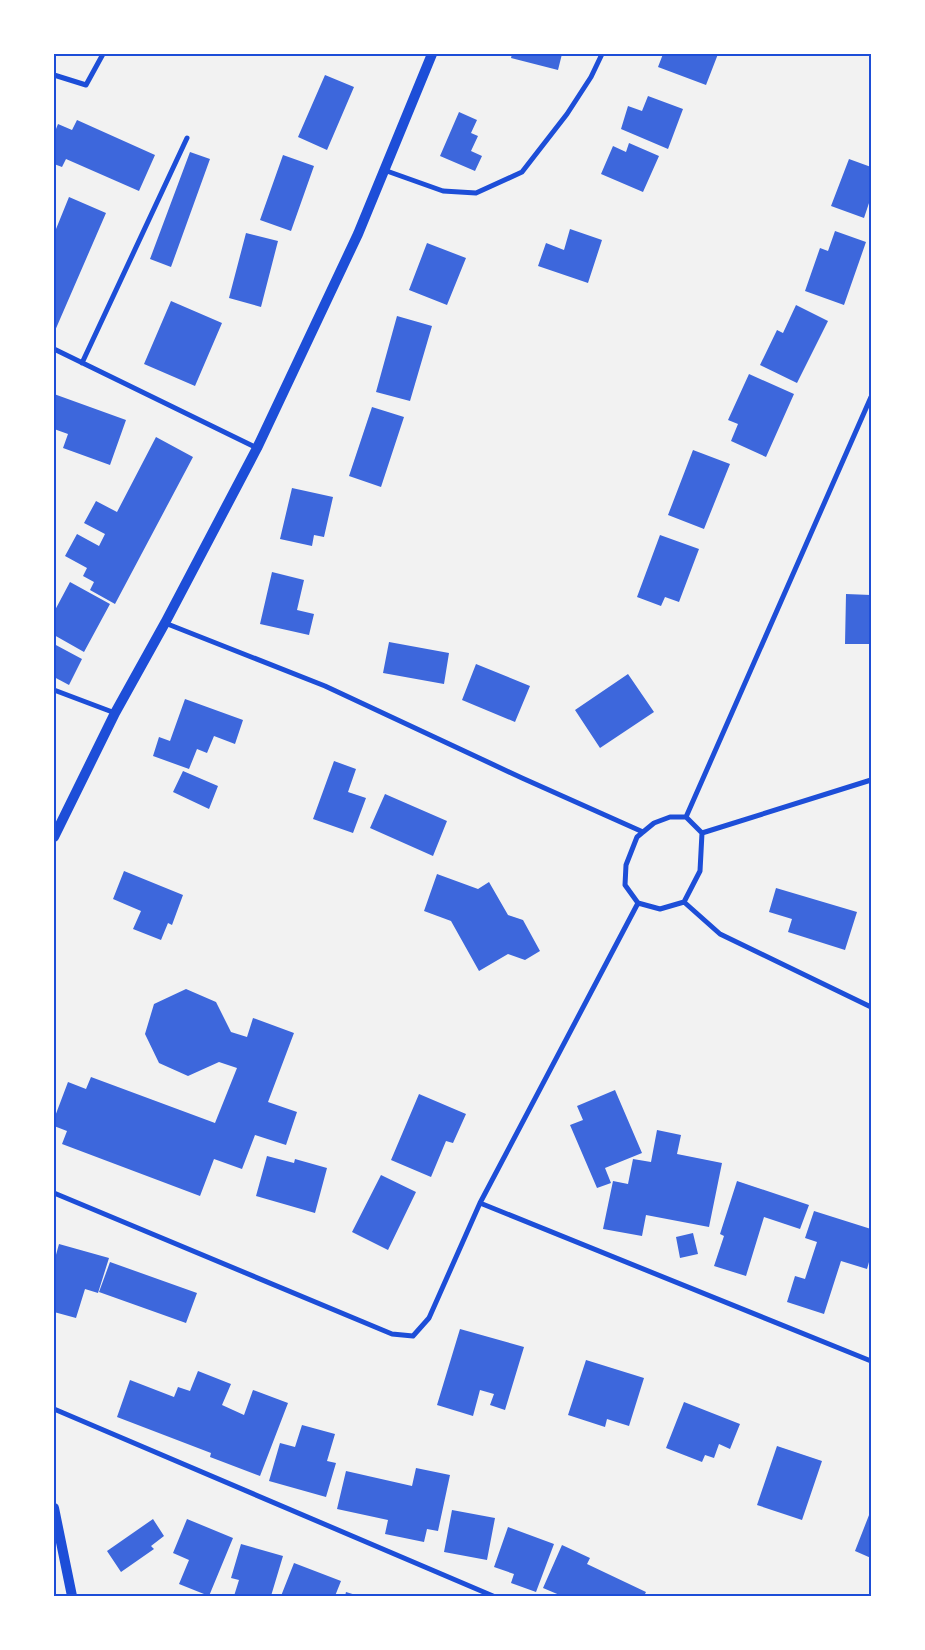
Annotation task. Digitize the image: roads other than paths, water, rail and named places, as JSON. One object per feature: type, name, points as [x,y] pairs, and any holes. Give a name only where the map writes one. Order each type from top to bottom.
[{"type":"main road","points":[[54,837],[114,713],[257,448],[358,234],[432,54]]},
{"type":"main road","points":[[54,1508],[72,1596]]},
{"type":"street","points":[[54,75],[86,85],[103,54]]},
{"type":"street","points":[[383,170],[443,191],[476,194],[522,172],[567,114],[591,77],[602,54]]},
{"type":"street","points":[[82,363],[187,138]]},
{"type":"street","points":[[54,349],[257,448]]},
{"type":"street","points":[[686,817],[871,398]]},
{"type":"street","points":[[164,623],[325,686],[643,832]]},
{"type":"street","points":[[54,690],[114,713]]},
{"type":"street","points":[[702,833],[871,780]]},
{"type":"street","points":[[670,817],[686,817],[702,833],[700,870],[684,902],[660,909],[638,903],[625,885],[626,864],[637,837],[643,832],[654,823],[670,817]]},
{"type":"street","points":[[684,902],[720,934],[871,1007]]},
{"type":"street","points":[[54,1193],[392,1334],[412,1336],[430,1318],[480,1203],[638,903]]},
{"type":"street","points":[[480,1203],[871,1361]]},
{"type":"street","points":[[54,1409],[493,1596]]}]
